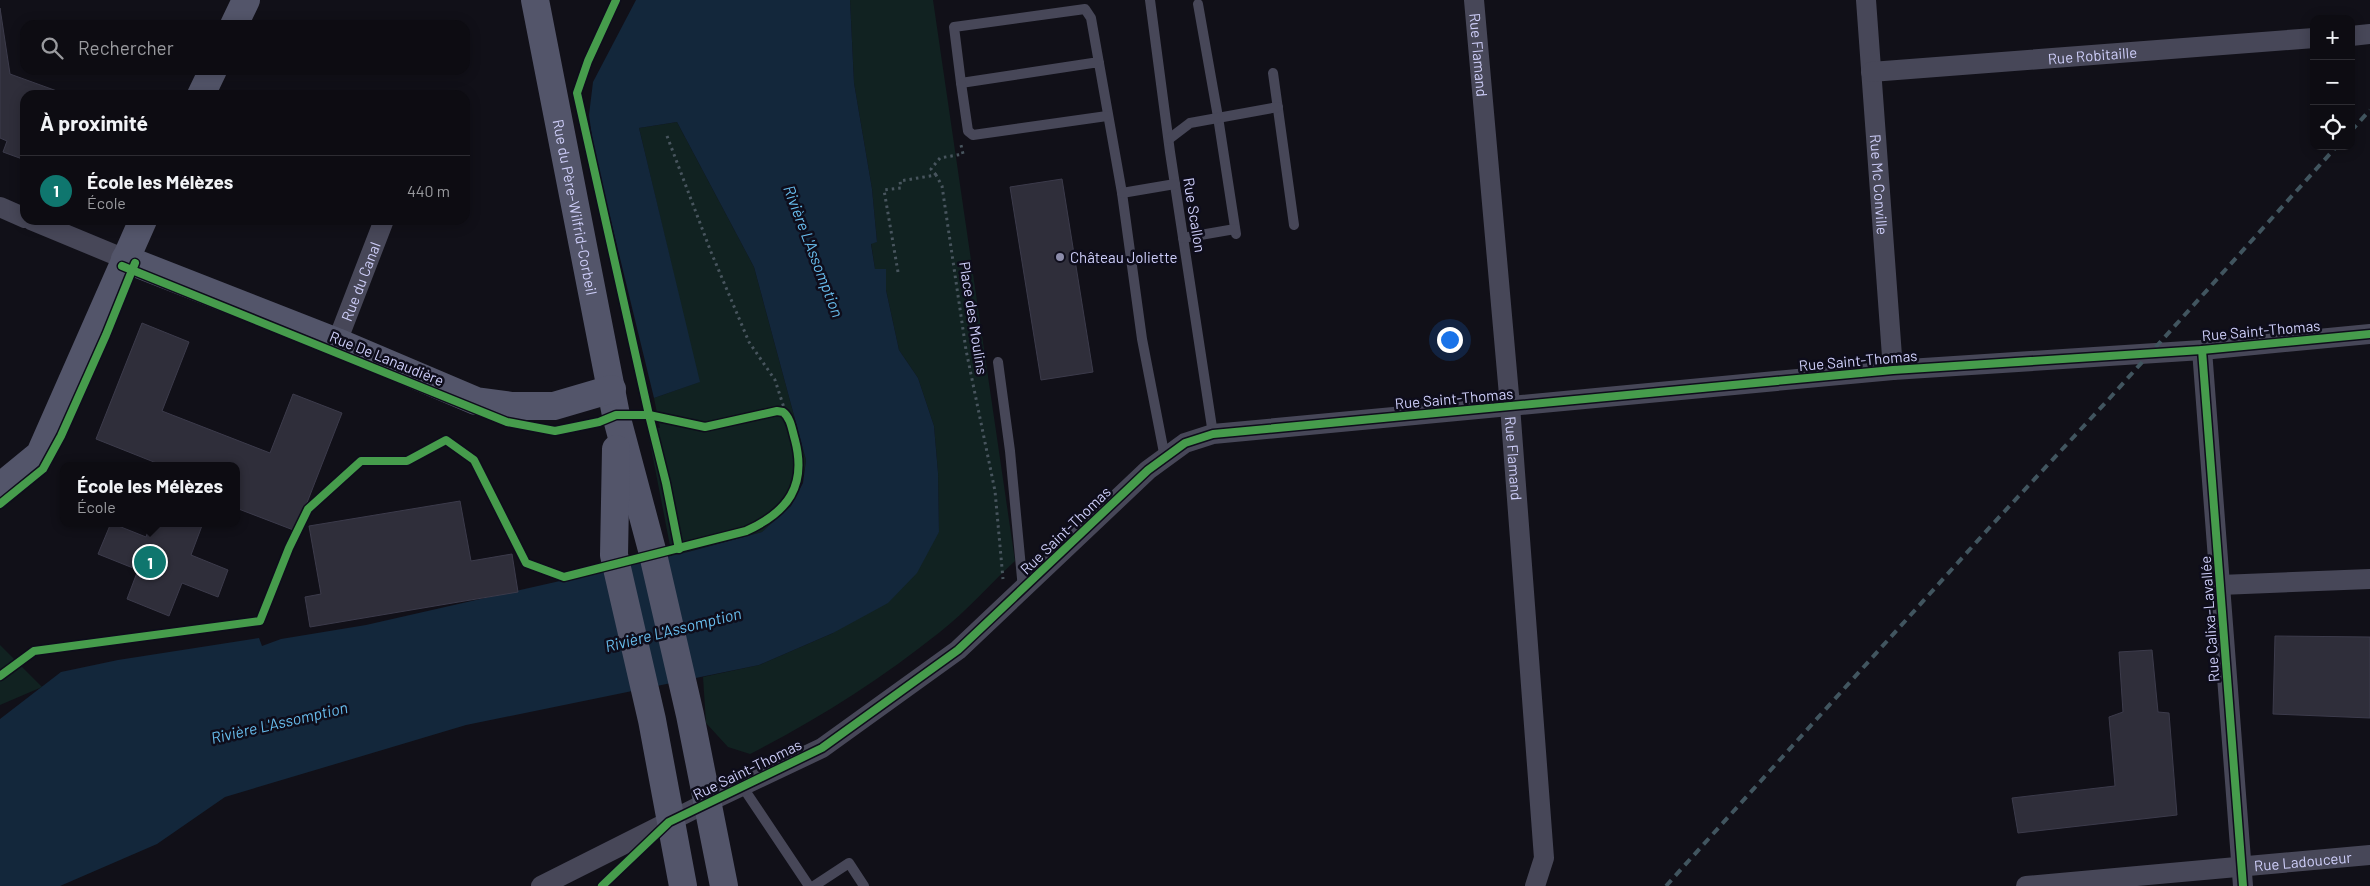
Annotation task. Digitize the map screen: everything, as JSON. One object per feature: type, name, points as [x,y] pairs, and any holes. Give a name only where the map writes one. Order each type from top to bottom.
[{"type":"main road","points":[[236,20],[246,0]]},
{"type":"main road","name":"Rue du Père-Wilfrid-Corbeil","points":[[535,0],[614,402],[667,550],[690,714],[724,886]]},
{"type":"main road","points":[[203,90],[211,75]]},
{"type":"main road","points":[[0,487],[40,454],[141,225]]},
{"type":"main road","name":"Rue De Lanaudière","points":[[125,259],[337,342],[476,401],[494,405],[532,407],[614,402]]},
{"type":"main road","name":"Rue du Père-Wilfrid-Corbeil","points":[[614,402],[614,555],[652,720],[682,886]]},
{"type":"street","name":"Rue Flamand","points":[[1474,0],[1510,406],[1544,858],[1534,886]]},
{"type":"street","name":"Rue Mc Conville","points":[[1866,0],[1893,370]]},
{"type":"street","points":[[2355,36],[2370,34]]},
{"type":"street","name":"Rue Robitaille","points":[[1871,72],[2310,38]]},
{"type":"street","points":[[0,207],[20,216]]},
{"type":"street","name":"Rue De Lanaudière","points":[[43,225],[125,259]]},
{"type":"street","name":"Rue du Canal","points":[[337,342],[382,225]]},
{"type":"street","name":"Rue Saint-Thomas","points":[[541,886],[708,802],[822,748],[958,650],[1148,470],[1185,443],[1213,434],[1893,370],[2202,350],[2370,334]]},
{"type":"street","name":"Rue Calixa-Lavallée","points":[[2202,350],[2242,876]]},
{"type":"street","points":[[2220,584],[2370,578]]},
{"type":"street","name":"Rue Ladouceur","points":[[2026,886],[2242,876],[2370,855]]},
{"type":"lane","name":"Rue Scallon","points":[[1150,0],[1175,184],[1213,434]]},
{"type":"lane","points":[[1183,238],[1236,231],[1198,4]]},
{"type":"lane","points":[[1108,116],[973,135],[968,131],[954,26],[1084,9],[1092,18],[1122,193],[1142,338],[1165,458]]},
{"type":"lane","points":[[961,83],[1099,62]]},
{"type":"lane","points":[[1273,74],[1294,225]]},
{"type":"lane","points":[[1169,139],[1190,123],[1278,107]]},
{"type":"lane","points":[[1122,193],[1175,184]]},
{"type":"lane","points":[[998,362],[1010,451],[1023,589]]},
{"type":"lane","points":[[742,786],[809,886]]},
{"type":"lane","points":[[814,886],[849,863],[864,886]]},
{"type":"path","points":[[936,175],[931,169],[940,158],[962,154],[960,137],[973,135]]},
{"type":"path","points":[[667,136],[711,252],[749,342],[775,380],[800,462],[797,481],[790,497],[778,513],[766,522],[746,531],[667,550]]},
{"type":"path","points":[[898,272],[884,190],[900,188],[900,181],[936,175]]},
{"type":"path","points":[[614,402],[649,415],[705,427],[777,411],[786,415]]},
{"type":"path","points":[[646,406],[651,424]]},
{"type":"path","points":[[667,550],[677,540]]},
{"type":"shaded area","points":[[850,0],[933,0],[1015,561],[950,624],[895,666],[824,713],[750,754],[728,747],[706,723],[703,677],[759,665],[833,633],[939,532],[938,473],[934,426],[918,378],[899,350],[886,290],[886,270],[875,269],[871,243],[877,242],[872,189],[854,83]]},
{"type":"shaded area","points":[[677,122],[754,267],[806,460],[798,493],[787,510],[772,525],[762,532],[672,556],[647,427],[660,428],[654,398],[699,382],[639,128]]},
{"type":"shaded area","points":[[0,645],[42,687],[0,705]]},
{"type":"water","name":"Rivière L'Assomption","points":[[636,0],[850,0],[854,83],[872,189],[877,242],[871,244],[875,269],[886,269],[886,290],[899,350],[918,378],[934,426],[938,473],[939,532],[917,573],[888,603],[833,633],[759,665],[466,725],[225,797],[157,844],[60,886],[0,886],[0,719],[61,672],[118,660],[259,638],[262,646],[281,639],[366,625],[688,552],[762,532],[791,506],[803,483],[806,460],[754,267],[677,122],[639,128],[700,382],[654,398],[594,151],[589,115],[593,82]]},
{"type":"building","points":[[0,8],[10,74],[54,90],[20,90],[20,158],[3,152],[7,141],[0,138]]},
{"type":"building","points":[[1062,179],[1093,372],[1041,380],[1010,187]]},
{"type":"building","points":[[142,323],[189,342],[162,411],[270,453],[293,394],[342,413],[296,531],[240,510],[240,462],[154,462],[96,439]]},
{"type":"building","points":[[460,501],[471,561],[512,554],[518,592],[310,627],[305,597],[321,594],[309,526]]},
{"type":"building","points":[[109,527],[121,527],[146,537],[150,527],[202,527],[191,555],[228,570],[218,597],[182,583],[169,616],[127,599],[138,570],[98,554]]},
{"type":"building","points":[[2275,636],[2370,637],[2370,718],[2273,714]]},
{"type":"building","points":[[2152,650],[2158,712],[2169,713],[2177,815],[2018,833],[2012,798],[2115,786],[2109,717],[2123,712],[2119,652]]},
{"type":"railway","points":[[2355,127],[2370,110]]},
{"type":"railway","points":[[1666,886],[2333,150]]},
{"type":"cycle path","points":[[616,0],[588,61],[577,93],[666,483],[679,549]]},
{"type":"cycle path","points":[[0,504],[43,469],[61,436],[106,335],[135,263]]},
{"type":"cycle path","points":[[0,676],[34,651],[260,621],[289,548],[308,509],[361,461],[407,461],[446,440],[474,460],[526,563],[564,577],[746,531],[761,524],[783,506],[791,496],[796,484],[798,456],[791,424],[783,412],[777,411],[705,427],[649,415],[616,415],[599,422],[555,431],[507,422],[122,266]]},
{"type":"cycle path","points":[[602,886],[669,822],[822,748],[958,650],[1148,470],[1185,443],[1213,434],[1893,370],[2202,350],[2370,334]]},
{"type":"cycle path","points":[[2202,350],[2243,886]]},
{"type":"place","name":"Château Joliette","points":[[1060,257]]},
{"type":"place","name":"École les Mélèzes","points":[[150,562]]}]
